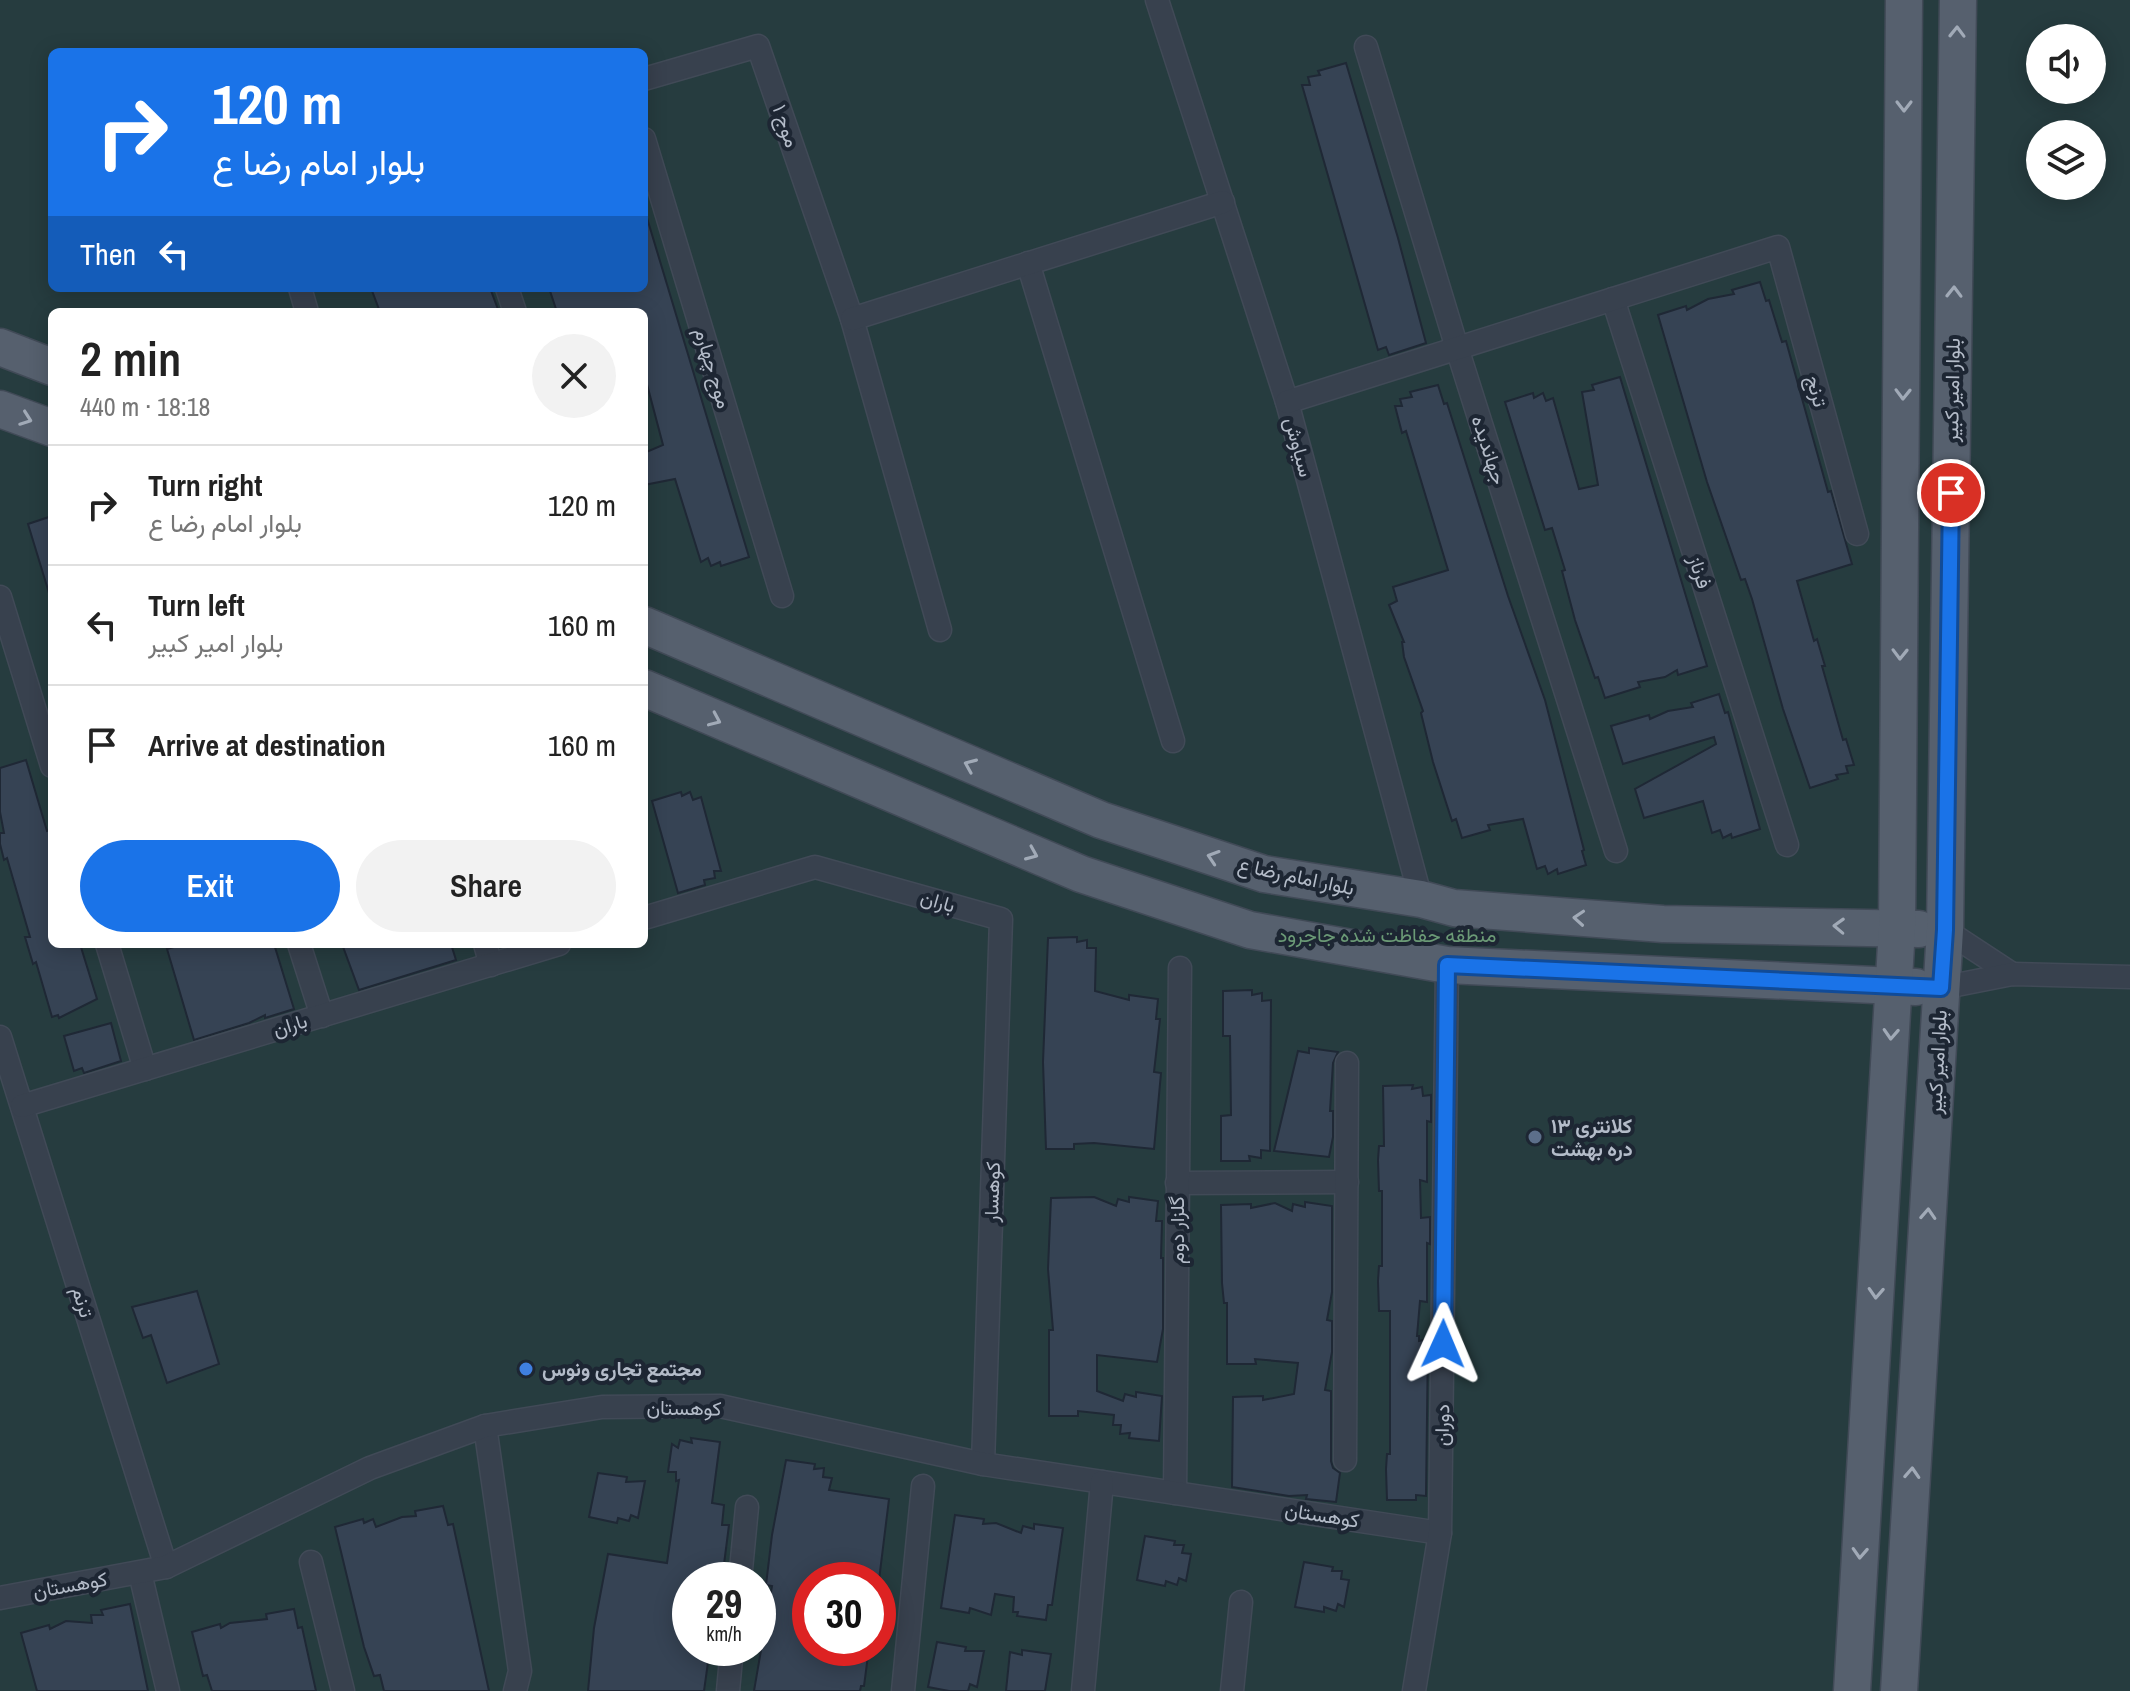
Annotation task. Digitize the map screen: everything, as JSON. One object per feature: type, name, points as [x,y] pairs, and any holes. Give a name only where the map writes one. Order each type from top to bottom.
[{"type":"main road","points":[[1852,1691],[1897,928],[1904,0]]},
{"type":"main road","name":"بلوار امیر کبیر","points":[[1899,1691],[1945,930],[1958,0]]},
{"type":"main road","points":[[1904,198],[1955,181]]},
{"type":"main road","points":[[0,347],[48,365]]},
{"type":"main road","points":[[0,409],[48,427]]},
{"type":"main road","name":"بلوار امام رضا ع","points":[[648,627],[1101,820],[1264,874],[1421,899],[1454,908],[1663,924],[1945,930]]},
{"type":"main road","points":[[648,690],[1081,874],[1250,930],[1447,965],[1941,988]]},
{"type":"main road","points":[[771,744],[794,691]]},
{"type":"street","name":"سیاوش","points":[[1157,0],[1287,402],[1421,899]]},
{"type":"street","name":"موج ۱","points":[[648,78],[758,46],[852,319]]},
{"type":"street","name":"جهاندیده","points":[[1366,47],[1457,348],[1616,851]]},
{"type":"street","name":"موج چهارم","points":[[648,152],[782,596]]},
{"type":"street","points":[[940,630],[852,319],[1223,202]]},
{"type":"street","name":"ترنج","points":[[1613,299],[1778,247],[1857,534]]},
{"type":"street","points":[[1028,263],[1173,741]]},
{"type":"street","points":[[1287,402],[1613,299]]},
{"type":"street","name":"فرناز","points":[[1613,299],[1787,845]]},
{"type":"street","points":[[0,597],[48,753]]},
{"type":"street","name":"باران","points":[[648,917],[815,867],[1001,919]]},
{"type":"street","name":"کوهسار","points":[[983,1464],[1001,919]]},
{"type":"street","points":[[1945,930],[2012,974]]},
{"type":"street","points":[[108,948],[145,1069]]},
{"type":"street","points":[[300,948],[322,1016]]},
{"type":"street","name":"باران","points":[[22,1106],[322,1016],[488,954],[531,948]]},
{"type":"street","name":"دوران","points":[[1414,1691],[1440,1533],[1447,965]]},
{"type":"street","name":"گلزار دوم","points":[[1175,1493],[1180,968]]},
{"type":"street","points":[[1941,988],[2012,974],[2130,977]]},
{"type":"street","name":"ترنم","points":[[0,1037],[166,1567]]},
{"type":"street","points":[[1345,1460],[1347,1063]]},
{"type":"street","points":[[1177,1183],[1347,1182]]},
{"type":"street","name":"کوهستان","points":[[0,1598],[166,1567],[370,1468],[485,1426],[602,1407],[720,1406],[983,1464],[1440,1533]]},
{"type":"street","points":[[485,1426],[520,1671],[515,1691]]},
{"type":"street","points":[[1083,1691],[1102,1482]]},
{"type":"street","points":[[903,1691],[923,1486]]},
{"type":"street","points":[[742,1562],[747,1507]]},
{"type":"street","points":[[311,1562],[343,1691]]},
{"type":"street","points":[[140,1573],[168,1691]]},
{"type":"street","points":[[1232,1691],[1241,1602]]},
{"type":"street","points":[[728,1691],[730,1666]]},
{"type":"green space","name":"منطقه حفاظت شده جاجرود","points":[[0,0],[2130,0],[2130,1691],[0,1691]]},
{"type":"building","points":[[1346,63],[1426,343],[1389,355],[1386,347],[1378,350],[1302,85],[1310,85],[1308,77],[1320,75],[1318,71]]},
{"type":"building","points":[[648,221],[749,557],[721,566],[720,562],[711,566],[708,558],[701,562],[675,479],[648,484],[648,451],[663,445],[648,388],[648,308],[556,308],[550,292],[648,292]]},
{"type":"building","points":[[1760,282],[1782,342],[1786,341],[1828,492],[1831,491],[1852,564],[1797,581],[1814,641],[1817,639],[1825,666],[1822,666],[1843,740],[1846,739],[1854,765],[1846,766],[1848,773],[1836,775],[1838,779],[1810,788],[1783,709],[1752,599],[1745,579],[1741,580],[1707,482],[1658,315],[1686,306],[1687,310],[1708,299],[1734,294],[1732,290]]},
{"type":"building","points":[[372,292],[492,292],[498,308],[378,308]]},
{"type":"building","points":[[1620,377],[1707,666],[1678,675],[1677,670],[1665,677],[1638,682],[1640,687],[1605,698],[1575,620],[1562,571],[1565,570],[1552,528],[1545,530],[1505,402],[1533,393],[1534,398],[1543,393],[1546,401],[1553,398],[1579,489],[1598,485],[1582,392],[1594,390],[1592,385]]},
{"type":"building","points":[[1438,385],[1444,404],[1447,403],[1508,596],[1545,700],[1584,850],[1586,865],[1558,874],[1557,869],[1548,874],[1545,866],[1537,869],[1523,819],[1488,825],[1490,830],[1462,838],[1456,819],[1452,821],[1433,762],[1423,711],[1404,657],[1404,642],[1389,605],[1397,601],[1393,587],[1448,570],[1406,431],[1402,433],[1395,406],[1402,406],[1400,399],[1412,397],[1410,392]]},
{"type":"building","points":[[48,517],[48,590],[28,524]]},
{"type":"building","points":[[1719,694],[1725,713],[1728,712],[1760,829],[1732,838],[1731,834],[1723,838],[1720,830],[1712,833],[1703,801],[1644,818],[1635,789],[1716,744],[1714,737],[1623,764],[1611,726],[1693,707],[1691,703]]},
{"type":"building","points":[[26,760],[48,831],[48,948],[81,948],[97,999],[59,1018],[58,1015],[52,1017],[36,962],[33,964],[25,937],[30,937],[0,844],[0,833],[4,833],[0,812],[0,768]]},
{"type":"building","points":[[681,792],[682,796],[690,792],[693,800],[701,797],[721,871],[714,871],[715,878],[704,880],[705,885],[678,893],[652,801]]},
{"type":"building","points":[[1077,937],[1077,942],[1087,940],[1087,948],[1096,948],[1095,991],[1129,1000],[1129,995],[1158,999],[1156,1019],[1160,1019],[1154,1072],[1161,1073],[1154,1149],[1094,1143],[1074,1144],[1074,1149],[1046,1149],[1043,1062],[1048,938]]},
{"type":"building","points":[[275,948],[294,1009],[265,1018],[265,1015],[194,1040],[167,949]]},
{"type":"building","points":[[343,948],[452,948],[456,960],[359,990]]},
{"type":"building","points":[[1252,990],[1252,995],[1262,993],[1262,1001],[1271,1000],[1270,1151],[1261,1150],[1261,1158],[1249,1156],[1250,1161],[1221,1161],[1221,1116],[1231,1115],[1230,1036],[1223,1036],[1223,991]]},
{"type":"building","points":[[111,1023],[121,1061],[84,1073],[82,1068],[74,1071],[64,1036]]},
{"type":"building","points":[[1309,1048],[1338,1052],[1333,1063],[1330,1111],[1333,1111],[1333,1137],[1329,1157],[1274,1151],[1298,1051],[1309,1053]]},
{"type":"building","points":[[1413,1085],[1412,1089],[1422,1087],[1423,1096],[1431,1095],[1431,1122],[1427,1121],[1427,1182],[1420,1180],[1421,1218],[1430,1217],[1427,1302],[1420,1301],[1417,1336],[1419,1341],[1428,1339],[1426,1496],[1416,1495],[1416,1500],[1387,1500],[1390,1311],[1379,1311],[1382,1191],[1379,1191],[1378,1160],[1379,1146],[1384,1146],[1383,1086]]},
{"type":"building","points":[[1094,1197],[1116,1206],[1118,1199],[1129,1202],[1129,1197],[1158,1201],[1156,1221],[1162,1221],[1163,1329],[1157,1362],[1097,1355],[1097,1391],[1123,1401],[1125,1394],[1136,1397],[1136,1392],[1162,1396],[1159,1441],[1129,1438],[1130,1433],[1120,1434],[1121,1425],[1113,1425],[1114,1415],[1078,1411],[1078,1416],[1049,1416],[1049,1330],[1053,1330],[1048,1269],[1051,1198]]},
{"type":"building","points":[[1305,1202],[1332,1206],[1332,1292],[1327,1320],[1332,1321],[1332,1352],[1325,1390],[1331,1391],[1331,1461],[1333,1468],[1340,1473],[1336,1502],[1306,1499],[1307,1495],[1289,1496],[1232,1487],[1233,1397],[1263,1396],[1263,1400],[1294,1394],[1298,1363],[1255,1359],[1256,1364],[1227,1364],[1221,1205],[1251,1204],[1251,1208],[1275,1203],[1292,1211],[1293,1204],[1305,1207]]},
{"type":"building","points":[[197,1291],[219,1364],[167,1383],[151,1335],[143,1338],[132,1307]]},
{"type":"building","points":[[691,1438],[720,1442],[712,1503],[724,1505],[722,1525],[729,1525],[724,1562],[672,1562],[672,1666],[707,1666],[704,1691],[588,1691],[594,1628],[608,1554],[667,1563],[679,1480],[676,1481],[676,1472],[668,1472],[672,1444],[678,1448],[680,1440],[692,1443]]},
{"type":"building","points":[[786,1460],[815,1464],[814,1469],[824,1468],[823,1477],[832,1478],[829,1490],[889,1499],[881,1562],[792,1562],[792,1666],[867,1666],[864,1686],[860,1691],[754,1691],[758,1666],[776,1666],[776,1562],[769,1562]]},
{"type":"building","points":[[598,1473],[627,1477],[626,1482],[645,1481],[638,1518],[631,1515],[629,1521],[618,1518],[617,1523],[589,1517]]},
{"type":"building","points":[[443,1506],[448,1525],[453,1524],[489,1691],[384,1691],[380,1675],[374,1676],[364,1647],[335,1527],[373,1519],[376,1527],[402,1517],[416,1516],[415,1511]]},
{"type":"building","points":[[955,1515],[984,1519],[983,1524],[996,1523],[1021,1533],[1023,1526],[1034,1529],[1034,1524],[1063,1528],[1052,1605],[1048,1605],[1046,1620],[1017,1616],[1018,1612],[1013,1612],[1014,1597],[995,1594],[991,1615],[970,1608],[969,1613],[941,1608]]},
{"type":"building","points":[[1145,1536],[1184,1545],[1182,1553],[1191,1554],[1186,1581],[1179,1578],[1177,1585],[1166,1581],[1165,1586],[1137,1580]]},
{"type":"building","points":[[1304,1562],[1342,1571],[1341,1579],[1349,1580],[1344,1607],[1338,1604],[1336,1611],[1324,1607],[1324,1612],[1295,1607]]},
{"type":"building","points":[[130,1604],[148,1691],[37,1691],[21,1633],[49,1625],[50,1629],[66,1621],[92,1623],[91,1615],[103,1615],[101,1610]]},
{"type":"building","points":[[294,1609],[298,1628],[302,1627],[316,1691],[212,1691],[207,1675],[203,1676],[192,1632],[220,1624],[221,1628],[230,1623],[267,1619],[266,1614]]},
{"type":"building","points":[[937,1642],[966,1647],[965,1651],[984,1651],[977,1687],[970,1684],[968,1691],[949,1691],[928,1687]]},
{"type":"building","points":[[1022,1650],[1051,1654],[1045,1691],[1006,1691],[1010,1652],[1022,1655]]},
{"type":"place","name":"کلانتری ۱۳ دره بهشت","points":[[1535,1137]]},
{"type":"place","name":"مجتمع تجاری ونوس","points":[[526,1369]]},
{"type":"route","points":[[1443,1344],[1447,965],[1941,988],[1945,930],[1951,493]]}]
